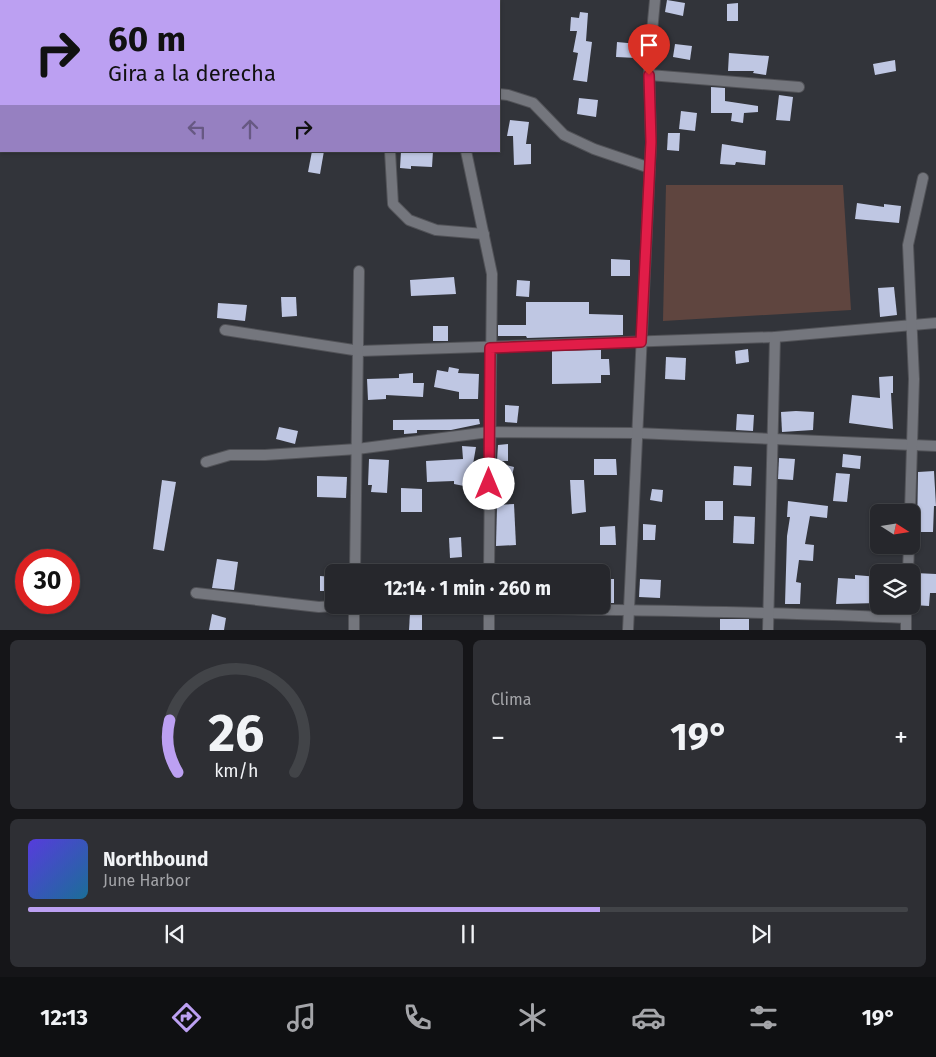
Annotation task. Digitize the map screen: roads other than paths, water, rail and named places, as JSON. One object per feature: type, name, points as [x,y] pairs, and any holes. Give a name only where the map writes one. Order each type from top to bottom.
[{"type":"street","points":[[628,630],[650,168],[649,75],[655,0]]},
{"type":"street","points":[[649,75],[799,87]]},
{"type":"street","points":[[500,94],[533,104],[564,135],[594,149],[650,168]]},
{"type":"street","points":[[390,152],[393,204],[409,220],[436,230],[484,234]]},
{"type":"street","points":[[466,152],[492,274],[489,564]]},
{"type":"street","points":[[910,504],[914,379],[908,245],[923,178]]},
{"type":"street","points":[[355,564],[360,351],[359,270]]},
{"type":"street","points":[[225,330],[360,351],[775,337],[936,323]]},
{"type":"street","points":[[768,630],[775,337]]},
{"type":"street","points":[[206,462],[230,455],[357,450],[489,432],[636,433],[936,446]]},
{"type":"street","points":[[196,594],[325,607]]},
{"type":"street","points":[[610,609],[768,611],[906,618]]},
{"type":"street","points":[[354,614],[354,630]]},
{"type":"street","points":[[489,614],[489,630]]},
{"type":"street","points":[[906,614],[906,630]]}]
